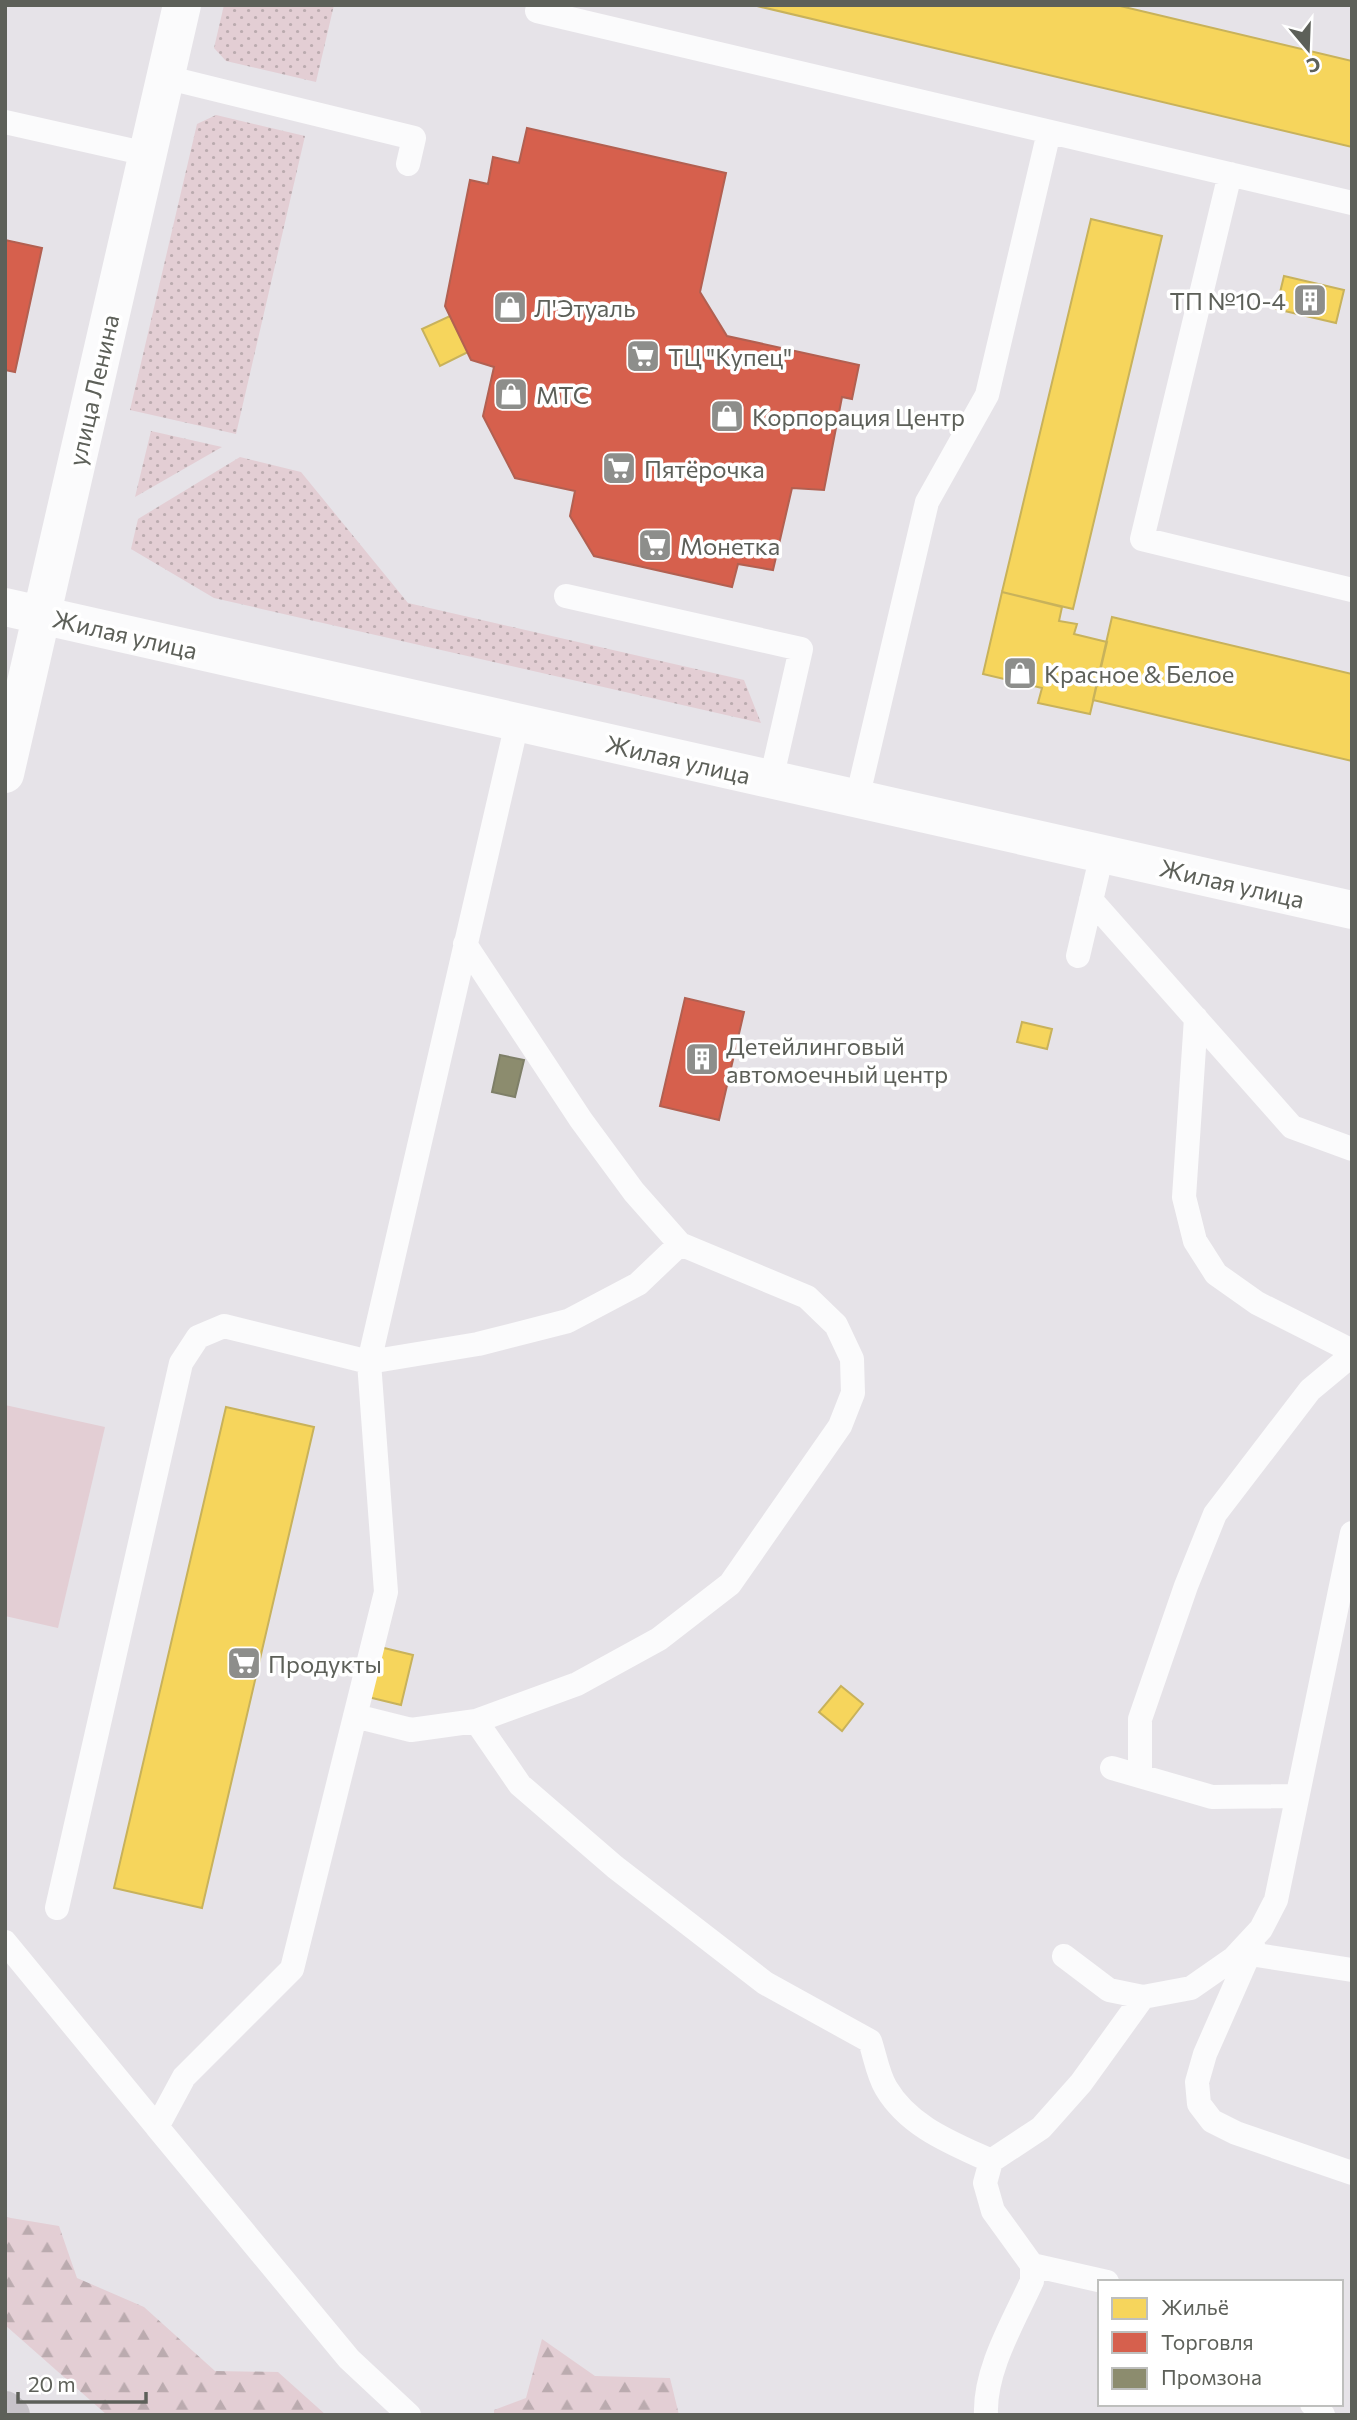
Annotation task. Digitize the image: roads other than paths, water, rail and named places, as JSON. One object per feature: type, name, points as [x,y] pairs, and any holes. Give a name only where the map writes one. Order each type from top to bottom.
[{"type":"main road","name":"улица Ленина","points":[[5,774],[23,611],[147,154],[181,5]]},
{"type":"main road","name":"Жилая улица","points":[[23,611],[1352,910]]},
{"type":"main road","points":[[5,2410],[11,2415]]},
{"type":"lane","points":[[537,11],[1352,203]]},
{"type":"lane","points":[[165,77],[415,138],[408,164]]},
{"type":"lane","points":[[5,122],[147,154]]},
{"type":"lane","points":[[857,799],[927,502],[987,394],[1049,132]]},
{"type":"lane","points":[[1230,174],[1142,539],[1352,590]]},
{"type":"lane","points":[[566,596],[801,649],[771,779]]},
{"type":"lane","points":[[157,2127],[184,2077],[292,1969],[386,1592],[369,1362],[517,723]]},
{"type":"lane","points":[[1078,956],[1102,854]]},
{"type":"lane","points":[[1091,900],[1292,1127],[1352,1149]]},
{"type":"lane","points":[[355,1716],[411,1730],[476,1721],[589,1677],[659,1639],[730,1584],[840,1426],[853,1393],[852,1359],[836,1325],[807,1297],[680,1244],[634,1192],[581,1120],[465,944]]},
{"type":"lane","points":[[1140,1776],[1140,1719],[1186,1586],[1215,1514],[1310,1390],[1352,1353],[1257,1303],[1236,1289],[1216,1274],[1195,1241],[1184,1197],[1196,1018]]},
{"type":"lane","points":[[57,1908],[181,1363],[198,1337],[224,1326],[369,1362],[478,1344],[568,1321],[638,1284],[680,1244]]},
{"type":"lane","points":[[1352,1533],[1276,1900],[1205,2054],[1197,2082],[1199,2104],[1212,2121],[1236,2133],[1352,2173]]},
{"type":"lane","points":[[476,1721],[520,1785],[615,1867],[765,1983],[870,2041],[885,2087],[906,2114],[939,2138],[991,2161]]},
{"type":"lane","points":[[1112,1768],[1212,1797],[1297,1796]]},
{"type":"lane","points":[[1064,1956],[1109,1990],[1143,1997],[1191,1988],[1234,1958],[1261,1929]]},
{"type":"lane","points":[[5,1942],[349,2359],[409,2415]]},
{"type":"lane","points":[[1250,1954],[1352,1970]]},
{"type":"lane","points":[[986,2415],[990,2375],[1032,2281],[1031,2265],[993,2211],[985,2183],[991,2161],[1041,2128],[1081,2083],[1143,1997]]},
{"type":"lane","points":[[1031,2265],[1098,2280]]},
{"type":"place","name":"ТП №10-4","points":[[1310,300]]},
{"type":"place","name":"Л'Этуаль","points":[[510,307]]},
{"type":"place","name":"ТЦ \"Купец\"","points":[[643,356]]},
{"type":"place","name":"МТС","points":[[511,394]]},
{"type":"place","name":"Корпорация Центр","points":[[727,416]]},
{"type":"place","name":"Пятёрочка","points":[[619,468]]},
{"type":"place","name":"Монетка","points":[[655,545]]},
{"type":"place","name":"Красное & Белое","points":[[1020,673]]},
{"type":"place","name":"Детейлинговый автомоечный центр","points":[[702,1059]]},
{"type":"place","name":"Продукты","points":[[244,1663]]}]
